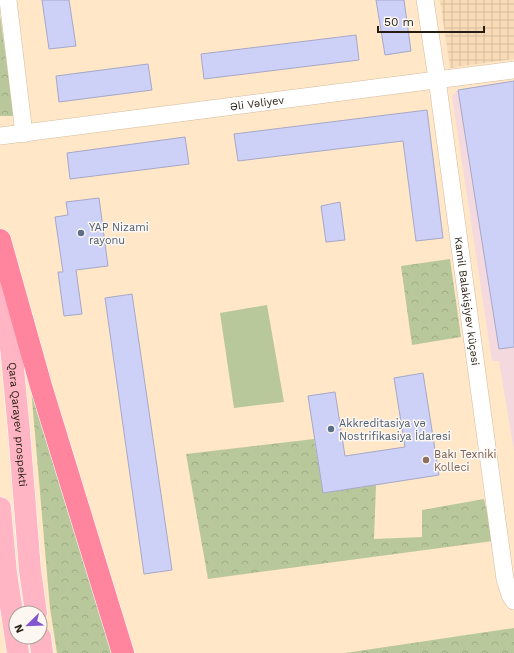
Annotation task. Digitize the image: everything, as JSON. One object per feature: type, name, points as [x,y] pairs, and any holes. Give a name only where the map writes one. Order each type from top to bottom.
[{"type":"highway","points":[[0,240],[41,386],[122,653]]},
{"type":"main road","name":"Qara Qarayev prospekti","points":[[0,237],[34,605]]},
{"type":"main road","points":[[0,508],[11,613],[18,653]]},
{"type":"street","points":[[8,0],[24,134]]},
{"type":"street","name":"Kamil Balakişiyev küçəsi","points":[[424,0],[437,80],[505,579],[510,595],[514,601]]},
{"type":"street","name":"Əli Vəliyev","points":[[0,136],[514,70]]},
{"type":"shaded area","points":[[440,0],[514,0],[514,59],[450,68]]},
{"type":"shaded area","points":[[514,81],[514,451],[499,361],[492,361],[452,96],[458,90]]},
{"type":"green space","points":[[0,15],[14,116],[0,116]]},
{"type":"green space","points":[[450,259],[461,337],[412,345],[401,266]]},
{"type":"green space","points":[[267,305],[284,402],[234,408],[220,313]]},
{"type":"green space","points":[[31,388],[113,653],[57,653],[50,608]]},
{"type":"green space","points":[[314,439],[323,493],[376,485],[374,539],[422,537],[422,510],[484,499],[493,541],[208,579],[186,454]]},
{"type":"green space","points":[[514,628],[514,653],[345,653]]},
{"type":"building","points":[[42,0],[69,0],[76,46],[49,49]]},
{"type":"building","points":[[376,0],[404,0],[411,51],[385,55]]},
{"type":"building","points":[[356,35],[359,60],[204,79],[201,54]]},
{"type":"building","points":[[148,64],[152,90],[59,102],[56,76]]},
{"type":"building","points":[[514,81],[514,347],[499,349],[458,90]]},
{"type":"building","points":[[427,110],[443,238],[416,241],[403,141],[238,161],[234,134]]},
{"type":"building","points":[[185,137],[189,164],[70,179],[67,153]]},
{"type":"building","points":[[99,198],[108,266],[76,270],[82,314],[64,316],[58,272],[63,272],[55,217],[68,215],[66,202]]},
{"type":"building","points":[[340,202],[345,240],[326,242],[321,206]]},
{"type":"building","points":[[132,294],[172,570],[144,574],[105,298]]},
{"type":"building","points":[[423,373],[439,475],[323,493],[308,396],[335,392],[345,456],[405,447],[394,378]]},
{"type":"place","name":"YAP Nizami rayonu","points":[[81,233]]},
{"type":"place","name":"Akkreditasiya və Nostrifikasiya İdarəsi","points":[[331,429]]},
{"type":"place","name":"Bakı Texniki Kolleci","points":[[426,460]]}]
